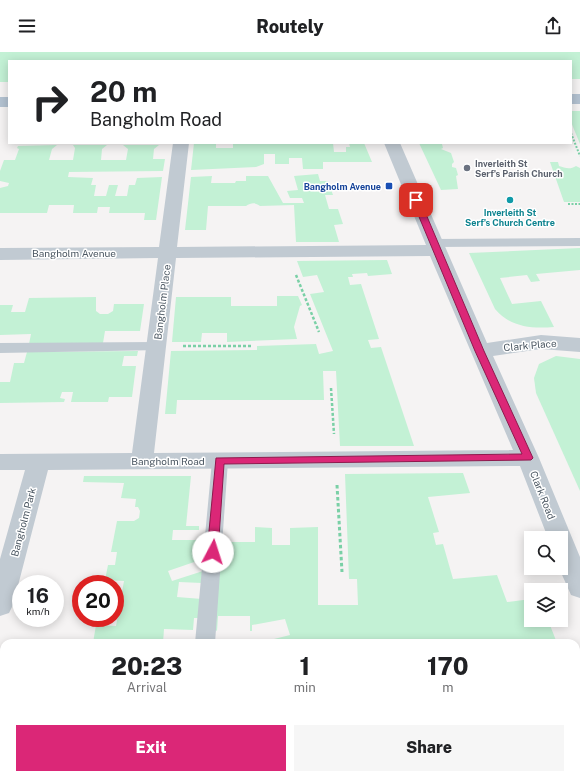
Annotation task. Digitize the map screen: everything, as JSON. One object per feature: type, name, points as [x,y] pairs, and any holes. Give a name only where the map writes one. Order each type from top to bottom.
[{"type":"street","name":"Bangholm Place","points":[[142,461],[181,144]]},
{"type":"street","name":"Clark Road","points":[[392,144],[480,351],[528,458],[557,531]]},
{"type":"street","name":"Bangholm Avenue","points":[[0,254],[286,251],[436,246]]},
{"type":"street","name":"Clark Place","points":[[480,351],[541,342],[580,344]]},
{"type":"street","name":"Bangholm Road","points":[[0,462],[528,458]]},
{"type":"street","name":"Bangholm Park","points":[[0,605],[39,462]]},
{"type":"street","points":[[568,558],[580,588]]},
{"type":"lane","points":[[436,246],[580,242]]},
{"type":"lane","points":[[0,348],[156,347]]},
{"type":"lane","points":[[205,639],[220,461]]},
{"type":"path","points":[[572,136],[580,156]]},
{"type":"path","points":[[568,204],[580,204]]},
{"type":"path","points":[[286,251],[319,332]]},
{"type":"path","points":[[156,347],[253,346]]},
{"type":"path","points":[[331,388],[342,572]]},
{"type":"green space","points":[[0,52],[580,52],[580,79],[572,79],[572,60],[8,60],[8,82],[0,82]]},
{"type":"green space","points":[[572,111],[580,111],[580,144],[572,124]]},
{"type":"green space","points":[[194,144],[216,144],[216,148],[233,148],[233,144],[333,144],[334,152],[346,152],[346,147],[350,147],[349,144],[364,144],[372,162],[323,162],[323,169],[303,169],[302,158],[289,158],[289,164],[275,164],[275,154],[264,154],[264,164],[256,167],[191,170]]},
{"type":"green space","points":[[419,144],[442,144],[443,148],[441,149],[451,153],[454,162],[452,167],[456,168],[458,175],[456,176],[458,189],[441,190]]},
{"type":"green space","points":[[57,145],[52,149],[49,160],[73,160],[75,148],[73,145],[107,145],[102,149],[101,160],[126,160],[128,149],[123,145],[159,145],[154,149],[153,159],[165,159],[163,171],[69,172],[68,177],[93,178],[91,185],[96,185],[94,196],[106,196],[109,185],[118,185],[115,196],[127,196],[129,185],[135,185],[137,178],[162,177],[156,220],[144,220],[145,213],[109,213],[110,207],[98,207],[97,213],[73,213],[74,205],[49,205],[47,213],[0,213],[0,188],[8,186],[9,183],[0,181],[0,171],[4,160],[15,160],[19,149],[17,148],[18,146]]},
{"type":"green space","points":[[550,162],[558,162],[559,166],[565,168],[572,168],[576,166],[580,168],[580,202],[564,202]]},
{"type":"green space","points":[[318,174],[320,181],[328,181],[333,195],[325,195],[329,209],[338,209],[343,224],[334,225],[339,242],[296,242],[294,205],[260,206],[253,203],[246,206],[208,206],[206,230],[185,230],[191,177],[212,176],[211,183],[235,183],[236,181],[246,181],[246,176],[268,176],[283,203],[304,203],[302,198],[290,198],[287,191],[298,190],[294,176]]},
{"type":"green space","points":[[580,248],[580,270],[536,274],[540,281],[531,282],[527,275],[500,278],[512,304],[541,301],[554,327],[545,328],[522,326],[507,320],[501,315],[495,309],[469,253]]},
{"type":"green space","points":[[387,260],[392,274],[368,276],[367,273],[352,274],[353,277],[348,277],[350,285],[361,284],[379,339],[368,340],[371,348],[381,347],[414,446],[340,446],[336,371],[323,371],[324,400],[177,400],[176,414],[165,414],[171,351],[257,350],[257,346],[316,344],[319,354],[333,351],[310,294],[324,292],[317,275],[303,277],[297,261]]},
{"type":"green space","points":[[277,296],[298,296],[302,305],[300,306],[294,327],[297,339],[227,342],[227,333],[202,333],[201,342],[172,342],[176,297],[231,297],[231,306],[277,306]]},
{"type":"green space","points":[[96,297],[96,311],[100,314],[108,314],[113,311],[114,304],[144,304],[140,331],[105,331],[103,343],[29,344],[31,334],[0,335],[0,305],[13,305],[11,312],[25,312],[29,298]]},
{"type":"green space","points":[[138,351],[137,356],[124,356],[122,366],[136,366],[132,397],[109,397],[108,402],[71,402],[73,392],[62,392],[60,398],[65,399],[64,402],[0,403],[0,382],[10,382],[14,363],[24,363],[27,352]]},
{"type":"green space","points":[[556,356],[580,359],[580,491],[536,393],[534,378],[539,364]]},
{"type":"green space","points":[[463,473],[470,493],[428,497],[439,532],[433,533],[436,545],[443,544],[453,579],[497,575],[507,602],[524,600],[524,627],[551,627],[555,639],[274,639],[290,635],[285,619],[252,625],[252,631],[250,631],[250,616],[218,616],[217,631],[213,628],[220,542],[255,542],[255,527],[272,528],[272,545],[290,545],[290,528],[318,527],[318,605],[358,605],[357,579],[349,579],[345,474]]},
{"type":"green space","points":[[84,476],[191,476],[186,526],[199,526],[199,530],[173,530],[172,540],[198,540],[204,549],[203,559],[168,571],[172,581],[203,571],[202,583],[179,582],[177,597],[202,599],[200,618],[194,618],[193,630],[164,629],[163,639],[94,639],[96,627],[124,627],[124,575],[106,575],[108,565],[115,565],[117,552],[111,552],[117,521],[134,521],[139,518],[140,511],[138,507],[135,507],[136,499],[121,498],[124,483],[83,482]]},
{"type":"place","name":"Inverleith St Serf's Parish Church","points":[[467,168]]},
{"type":"place","name":"Bangholm Avenue","points":[[389,186]]},
{"type":"place","name":"Inverleith St Serf's Church Centre","points":[[510,200]]},
{"type":"route","points":[[213,552],[220,461],[528,458],[480,351],[416,200]]}]
